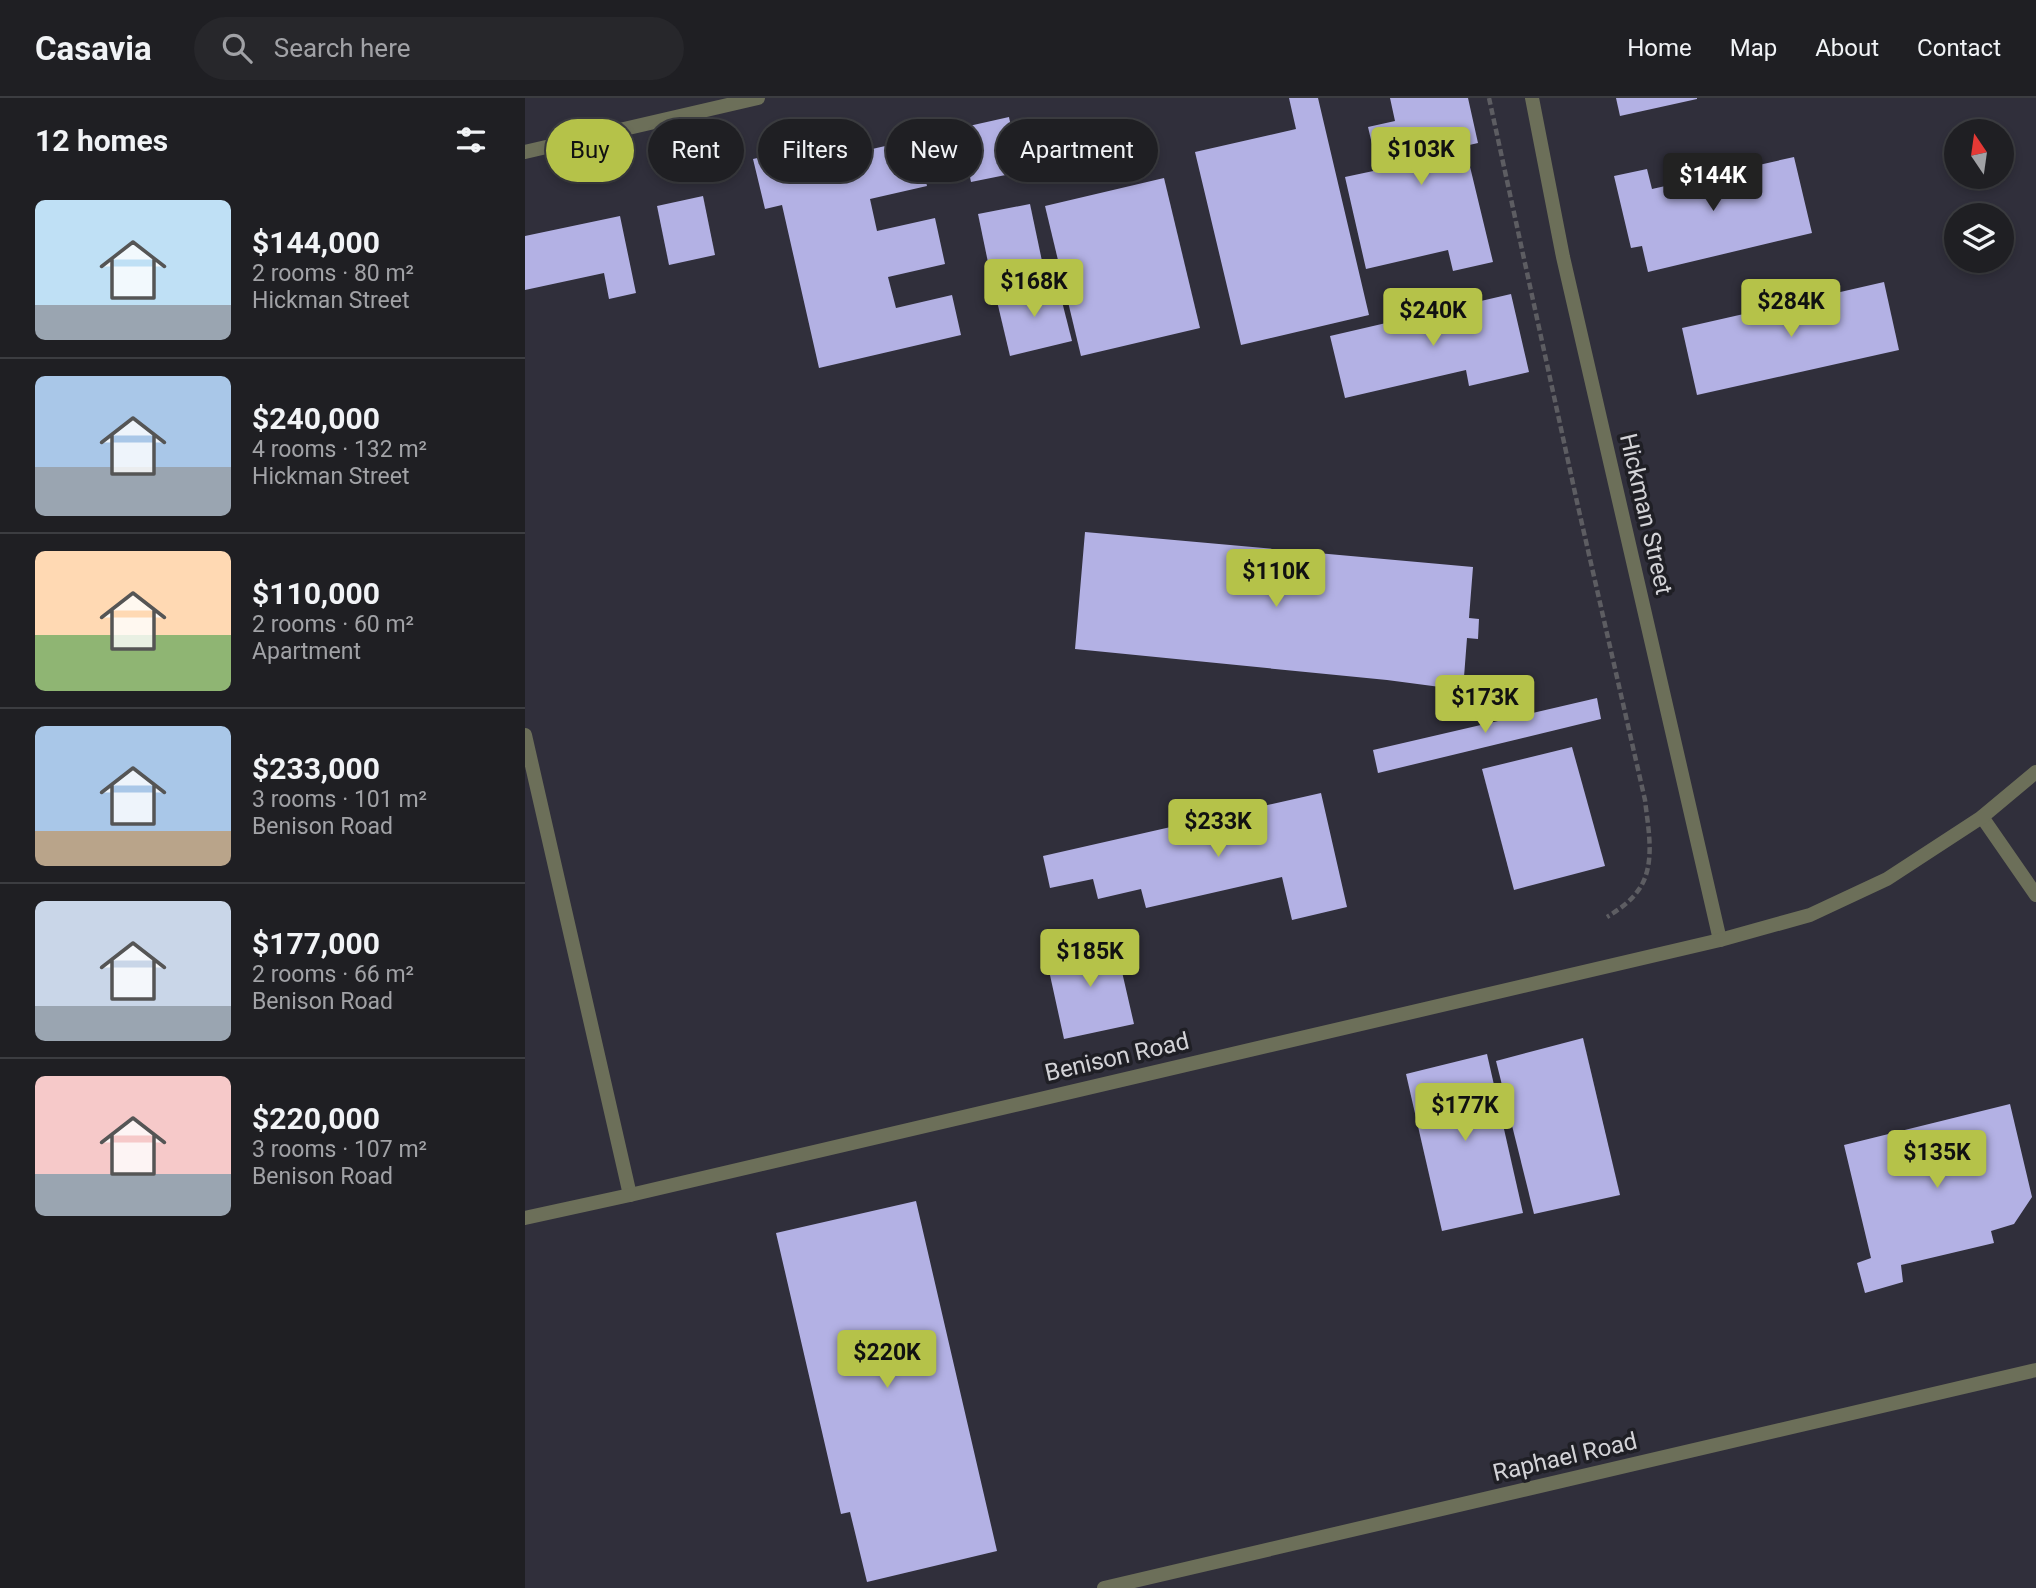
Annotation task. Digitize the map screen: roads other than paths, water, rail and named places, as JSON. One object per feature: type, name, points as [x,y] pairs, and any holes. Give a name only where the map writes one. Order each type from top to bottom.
[{"type":"street","points":[[525,152],[758,98]]},
{"type":"street","name":"Hickman Street","points":[[1532,98],[1563,257],[1720,940]]},
{"type":"street","points":[[525,735],[630,1195]]},
{"type":"street","name":"Benison Road","points":[[525,1218],[1720,940],[1810,915],[1887,879],[1982,817],[2036,772]]},
{"type":"street","points":[[1982,817],[2036,895]]},
{"type":"street","name":"Raphael Road","points":[[1104,1588],[2036,1370]]}]
